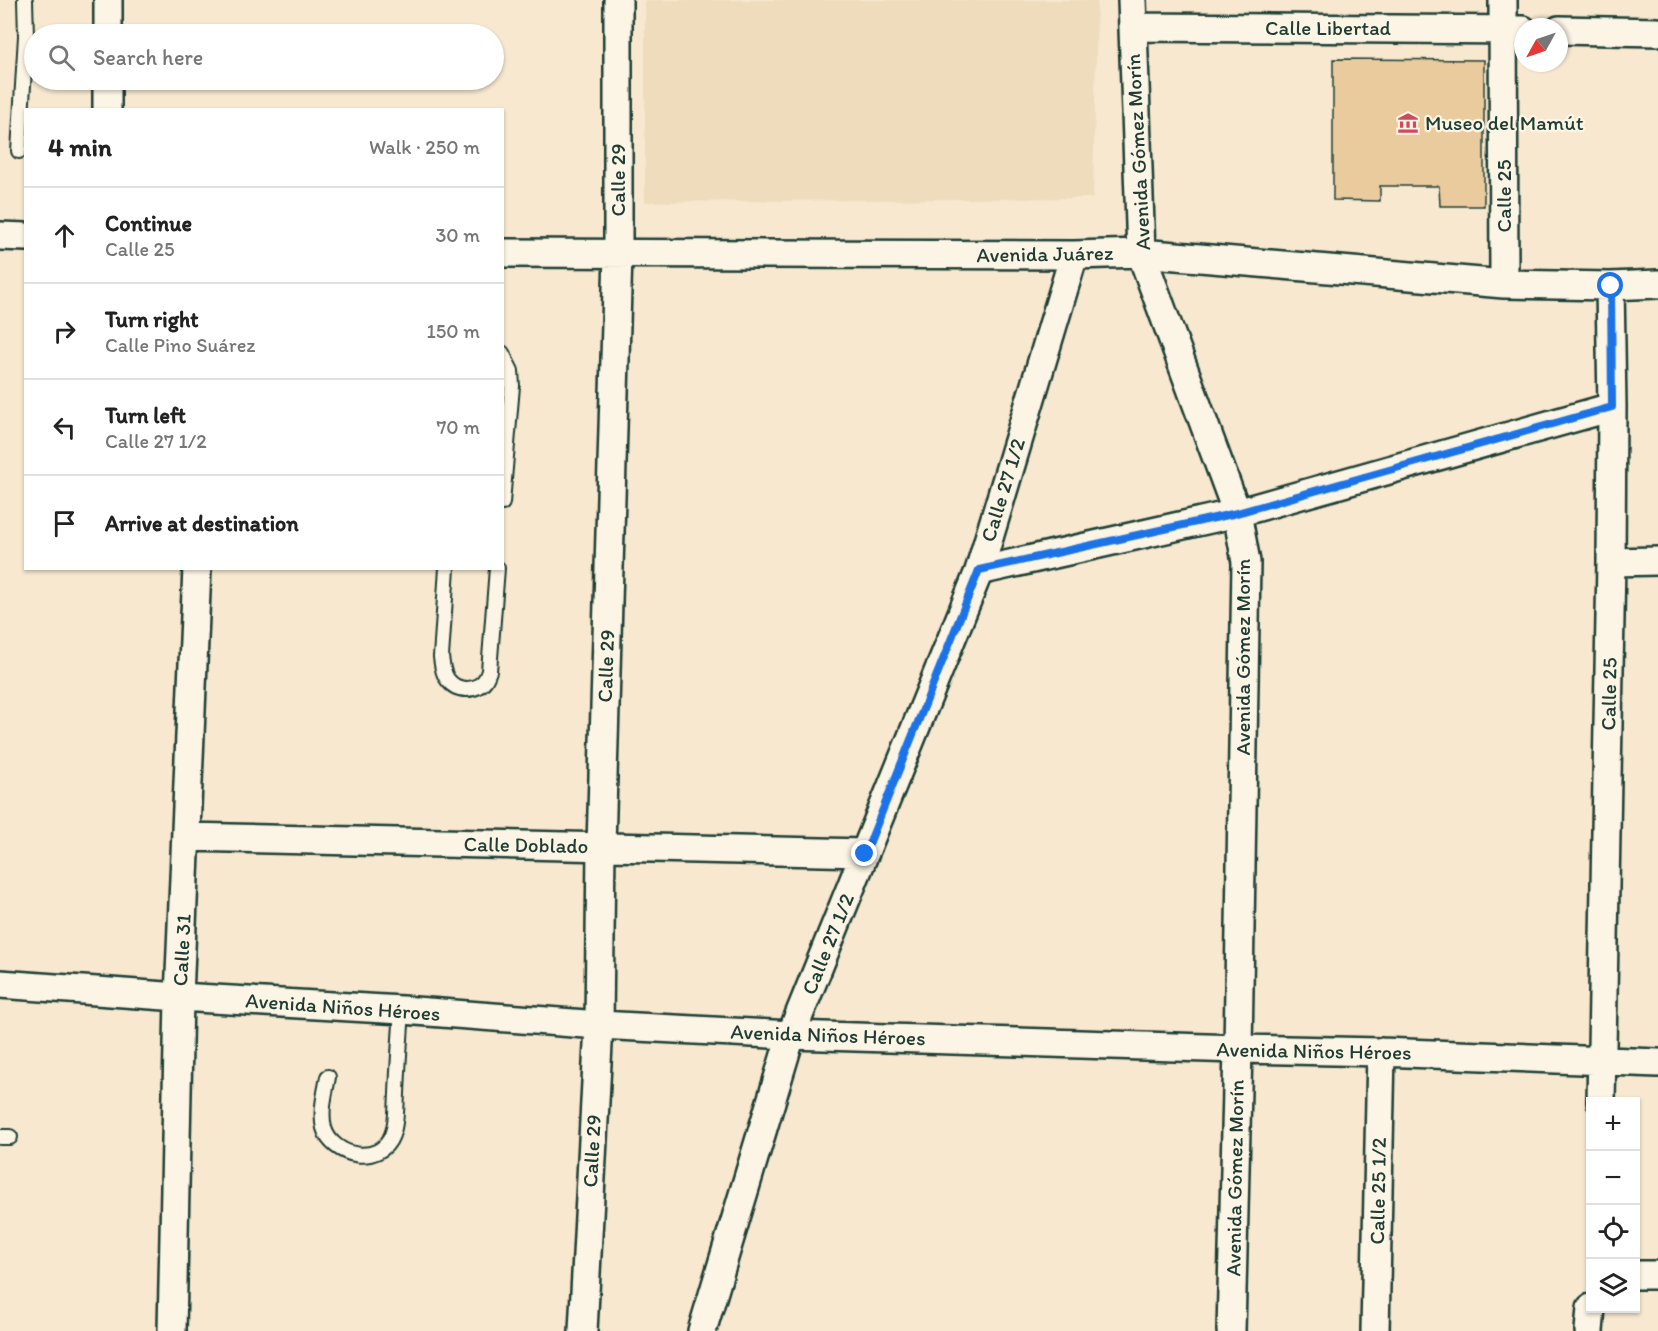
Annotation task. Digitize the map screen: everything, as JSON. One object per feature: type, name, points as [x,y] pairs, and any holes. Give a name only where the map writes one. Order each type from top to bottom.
[{"type":"street","points":[[108,0],[108,24]]},
{"type":"street","name":"Calle 29","points":[[583,1331],[599,1025],[601,846],[618,255],[618,0]]},
{"type":"street","name":"Avenida Gómez Morín","points":[[1132,0],[1141,253],[1237,513],[1245,562],[1238,1049],[1231,1331]]},
{"type":"street","name":"Calle 25","points":[[1503,0],[1513,30],[1504,284]]},
{"type":"street","name":"Calle Libertad","points":[[1132,27],[1513,30]]},
{"type":"street","points":[[1568,30],[1658,32]]},
{"type":"street","points":[[107,90],[107,108]]},
{"type":"street","points":[[0,236],[24,237]]},
{"type":"street","name":"Avenida Juárez","points":[[504,253],[1074,255],[1141,253],[1504,284],[1611,286],[1658,284]]},
{"type":"street","name":"Calle 27 1/2","points":[[702,1331],[791,1035],[979,570],[1074,255]]},
{"type":"street","name":"Calle 25","points":[[1601,1097],[1611,562],[1611,286]]},
{"type":"street","points":[[979,570],[1237,513],[1612,407]]},
{"type":"street","points":[[1611,562],[1658,561]]},
{"type":"street","name":"Calle 31","points":[[172,1331],[179,997],[197,570]]},
{"type":"street","name":"Calle Doblado","points":[[187,837],[865,854]]},
{"type":"street","name":"Avenida Niños Héroes","points":[[0,984],[599,1025],[791,1035],[1381,1052],[1658,1063]]},
{"type":"street","name":"Calle 25 1/2","points":[[1374,1331],[1381,1052]]},
{"type":"street","points":[[1640,1275],[1658,1275]]},
{"type":"street","points":[[1589,1331],[1591,1313]]},
{"type":"lane","points":[[25,0],[28,24]]},
{"type":"lane","points":[[19,151],[25,90]]},
{"type":"lane","points":[[504,357],[511,370],[512,386],[504,480]]},
{"type":"lane","points":[[447,570],[442,664],[447,680],[463,689],[471,689],[485,680],[489,671],[497,570]]},
{"type":"lane","points":[[328,1077],[322,1117],[330,1140],[340,1149],[350,1153],[363,1155],[376,1153],[392,1135],[402,1010]]},
{"type":"shaded area","points":[[645,0],[1097,0],[1093,198],[645,202]]},
{"type":"building","name":"Museo del Mamút","points":[[1333,59],[1484,60],[1484,206],[1440,206],[1439,186],[1380,186],[1380,201],[1333,200]]},
{"type":"place","name":"Museo del Mamút","points":[[1408,123]]},
{"type":"route","points":[[865,854],[979,570],[1237,513],[1612,407],[1611,286]]}]
